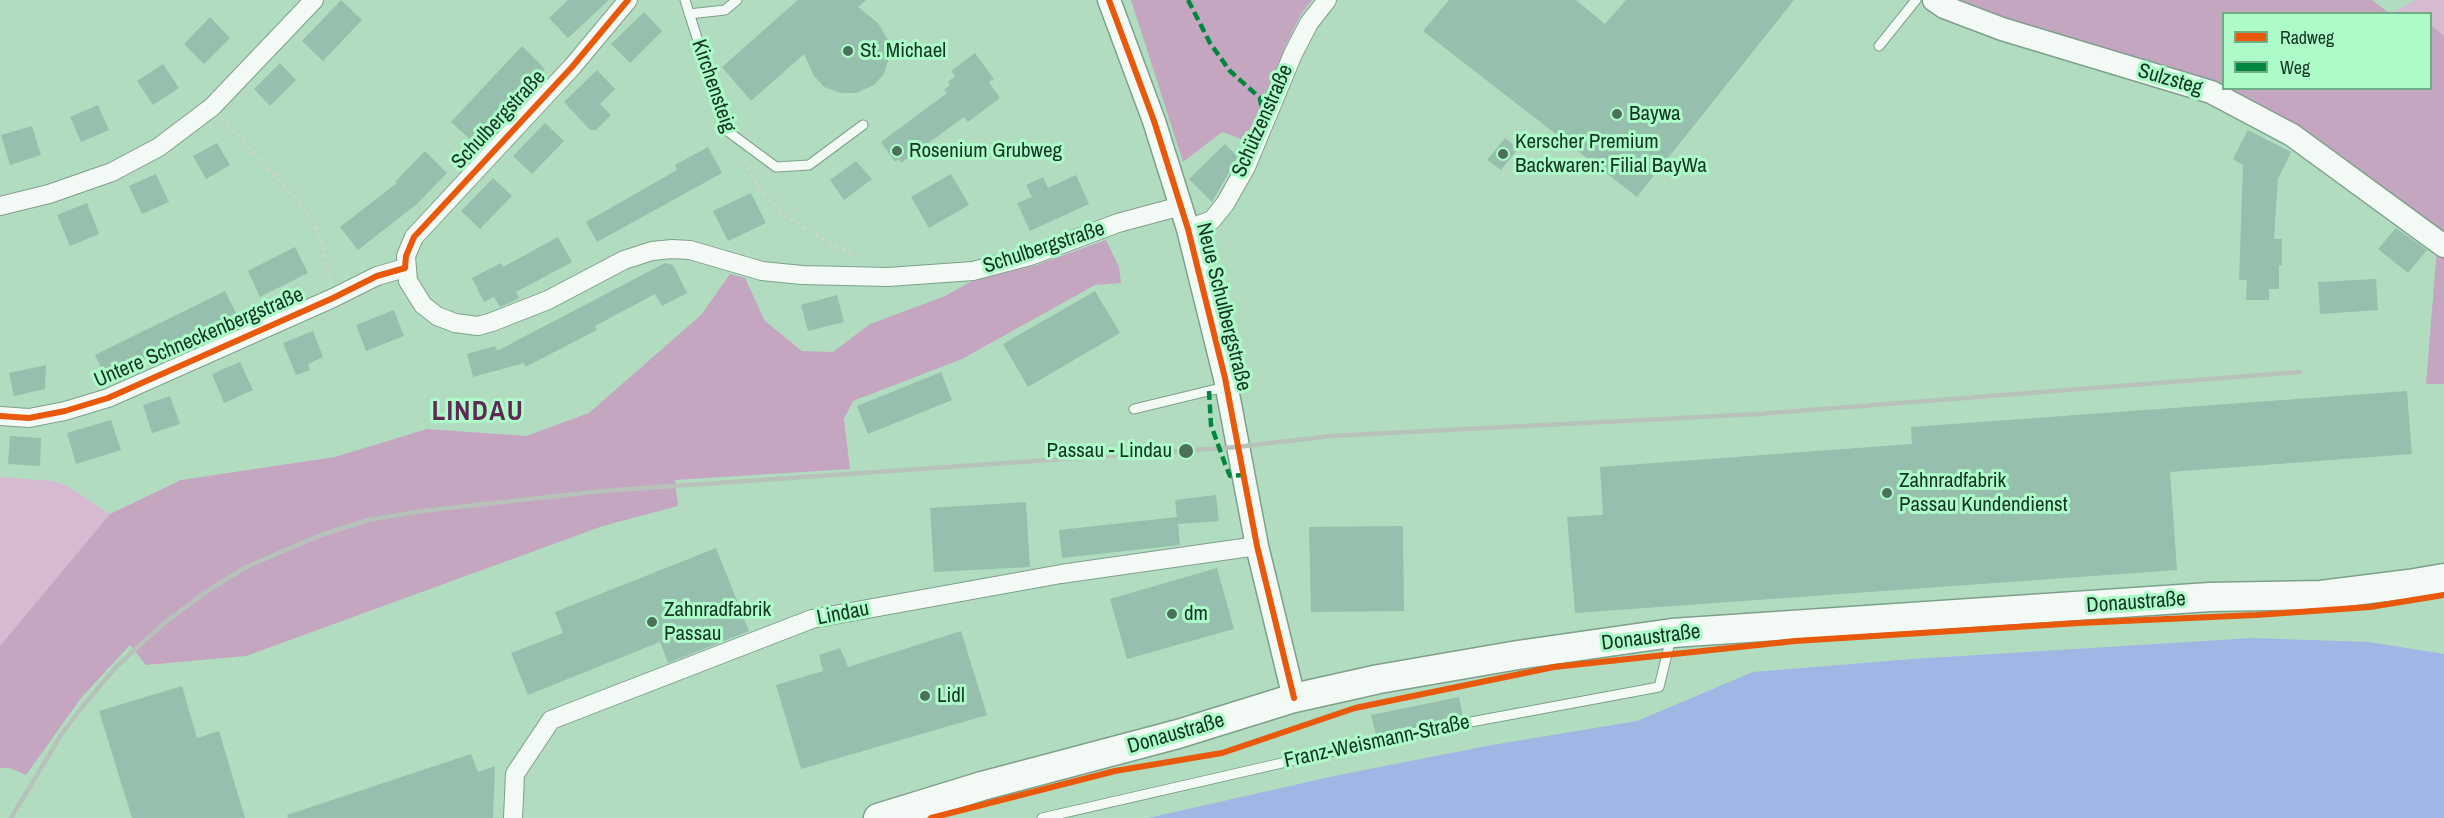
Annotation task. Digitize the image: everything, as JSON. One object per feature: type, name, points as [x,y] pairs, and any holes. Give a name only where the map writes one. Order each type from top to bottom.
[{"type":"main road","name":"Donaustraße","points":[[878,818],[982,786],[1167,737],[1294,698],[1379,679],[1518,655],[1672,633],[2210,597],[2321,594],[2444,578]]},
{"type":"street","points":[[0,206],[49,194],[112,172],[159,147],[212,107],[315,0]]},
{"type":"street","name":"Schulbergstraße","points":[[628,0],[572,67],[414,237],[406,256],[405,268],[408,281],[423,305],[430,310],[455,323],[478,326],[548,300],[624,260],[652,251],[672,249],[690,250],[762,271],[802,275],[888,277],[964,272],[1030,256],[1118,223],[1181,206]]},
{"type":"street","name":"Neue Schulbergstraße","points":[[1109,0],[1154,121],[1188,229],[1227,387],[1257,546],[1294,698]]},
{"type":"street","name":"Schützenstraße","points":[[1188,229],[1212,220],[1225,204],[1246,167],[1293,54],[1309,23],[1327,0]]},
{"type":"street","name":"Sulzsteg","points":[[1934,0],[1944,7],[2002,29],[2211,92],[2292,135],[2444,246]]},
{"type":"street","name":"Untere Schneckenbergstraße","points":[[0,416],[29,418],[65,411],[108,398],[333,298],[377,276],[405,268]]},
{"type":"street","name":"Lindau","points":[[513,818],[515,774],[551,720],[812,619],[1061,574],[1257,546]]},
{"type":"lane","name":"Kirchensteig","points":[[685,0],[726,130]]},
{"type":"lane","points":[[689,14],[725,10],[737,0]]},
{"type":"lane","points":[[1879,46],[1916,0]]},
{"type":"lane","points":[[726,130],[776,167],[809,165],[863,126]]},
{"type":"lane","points":[[1134,409],[1227,387]]},
{"type":"lane","name":"Franz-Weismann-Straße","points":[[1042,818],[1417,732],[1659,687],[1672,633]]},
{"type":"path","points":[[212,107],[298,201],[314,223],[323,247],[333,298]]},
{"type":"shaded area","points":[[1131,0],[1312,0],[1301,14],[1284,49],[1249,142],[1222,132],[1183,162]]},
{"type":"shaded area","points":[[1961,0],[2372,0],[2388,12],[2222,12],[2222,90],[2432,90],[2432,26],[2444,36],[2444,384],[2426,384],[2438,235],[2300,129],[1985,15]]},
{"type":"shaded area","points":[[2415,0],[2444,0],[2444,36],[2432,26],[2432,12],[2395,12]]},
{"type":"shaded area","points":[[1106,240],[1119,267],[1121,283],[1095,285],[962,359],[853,401],[844,419],[850,469],[675,480],[678,506],[603,526],[246,656],[146,665],[130,645],[81,698],[26,775],[10,768],[0,768],[0,646],[110,514],[181,480],[335,457],[427,429],[526,436],[589,413],[701,315],[730,274],[745,278],[765,321],[802,351],[833,352],[870,324],[945,296],[970,282],[1036,265]]},
{"type":"shaded area","points":[[0,477],[53,481],[67,486],[110,514],[0,646]]},
{"type":"water","points":[[2252,638],[2369,642],[2444,654],[2444,818],[1148,818],[1339,775],[1492,745],[1637,721],[1753,672],[1913,659]]},
{"type":"building","points":[[341,0],[362,20],[323,61],[302,41]]},
{"type":"building","points":[[568,0],[609,0],[568,38],[549,18]]},
{"type":"building","points":[[798,0],[866,0],[858,7],[878,23],[888,40],[890,54],[884,74],[874,85],[856,93],[841,93],[824,87],[814,76],[804,54],[751,101],[722,67]]},
{"type":"building","name":"Baywa","points":[[1449,0],[1576,0],[1605,24],[1626,0],[1794,0],[1637,197],[1423,31]]},
{"type":"building","points":[[644,12],[662,31],[630,63],[611,44]]},
{"type":"building","points":[[210,17],[230,38],[204,64],[184,44]]},
{"type":"building","points":[[522,46],[545,69],[522,94],[518,90],[471,140],[451,122]]},
{"type":"building","points":[[975,53],[994,79],[989,82],[1000,98],[968,122],[964,117],[901,163],[899,159],[895,162],[881,142],[947,93],[944,90],[955,76],[951,71]]},
{"type":"building","points":[[280,63],[296,80],[270,106],[254,89]]},
{"type":"building","points":[[163,64],[179,88],[153,105],[137,81]]},
{"type":"building","points":[[597,70],[615,89],[600,104],[611,115],[596,130],[590,130],[564,102]]},
{"type":"building","points":[[98,105],[109,130],[81,142],[70,117]]},
{"type":"building","points":[[545,123],[564,141],[532,174],[513,156]]},
{"type":"building","points":[[32,126],[41,155],[10,165],[1,135]]},
{"type":"building","points":[[2248,130],[2291,152],[2278,179],[2274,239],[2282,239],[2282,265],[2279,265],[2279,289],[2269,289],[2269,300],[2246,300],[2247,280],[2239,280],[2243,165],[2233,159]]},
{"type":"building","name":"Kerscher Premium Backwaren: Filial BayWa","points":[[1505,138],[1518,149],[1501,170],[1487,160]]},
{"type":"building","points":[[217,143],[230,165],[206,179],[193,156]]},
{"type":"building","points":[[1225,144],[1238,157],[1212,202],[1189,179]]},
{"type":"building","points":[[708,147],[722,173],[597,242],[586,222],[677,170],[675,165]]},
{"type":"building","points":[[425,151],[447,173],[417,204],[358,250],[340,227],[397,183],[395,182]]},
{"type":"building","points":[[856,161],[872,179],[844,200],[830,180]]},
{"type":"building","points":[[156,174],[169,202],[142,214],[129,186]]},
{"type":"building","points":[[951,174],[969,205],[929,228],[911,197]]},
{"type":"building","points":[[1076,175],[1089,204],[1030,231],[1017,203],[1032,197],[1026,185],[1043,177],[1048,188]]},
{"type":"building","points":[[493,178],[512,196],[480,229],[461,211]]},
{"type":"building","points":[[751,193],[766,223],[728,241],[713,211]]},
{"type":"building","points":[[87,203],[99,234],[70,246],[57,215]]},
{"type":"building","points":[[2396,228],[2427,250],[2408,273],[2378,249]]},
{"type":"building","points":[[558,237],[572,262],[516,292],[519,298],[509,303],[500,307],[494,297],[484,302],[472,278],[501,263],[503,267]]},
{"type":"building","points":[[295,247],[308,273],[260,297],[248,271]]},
{"type":"building","points":[[665,263],[673,265],[687,293],[662,306],[655,294],[595,326],[597,330],[525,367],[524,363],[473,377],[467,354],[495,346],[497,351]]},
{"type":"building","points":[[2376,279],[2378,310],[2320,314],[2318,282]]},
{"type":"building","points":[[225,291],[236,313],[106,378],[95,355]]},
{"type":"building","points":[[1095,291],[1120,333],[1028,387],[1003,344]]},
{"type":"building","points":[[837,295],[844,322],[808,331],[801,305]]},
{"type":"building","points":[[394,310],[404,336],[366,351],[356,325]]},
{"type":"building","points":[[313,331],[323,357],[308,364],[310,370],[296,375],[283,343]]},
{"type":"building","points":[[240,362],[253,390],[224,403],[212,374]]},
{"type":"building","points":[[46,365],[45,389],[14,396],[9,373]]},
{"type":"building","points":[[941,372],[952,400],[868,434],[857,406]]},
{"type":"building","name":"Zahnradfabrik Passau Kundendienst","points":[[2407,391],[2412,454],[2170,472],[2177,570],[1575,613],[1567,517],[1603,515],[1600,467],[1912,444],[1911,427]]},
{"type":"building","points":[[170,396],[180,424],[152,433],[143,405]]},
{"type":"building","points":[[111,420],[121,450],[76,464],[67,433]]},
{"type":"building","points":[[10,436],[41,438],[40,466],[8,464]]},
{"type":"building","points":[[1216,495],[1219,521],[1178,524],[1180,545],[1062,558],[1059,530],[1177,517],[1175,500]]},
{"type":"building","points":[[1026,502],[1030,567],[934,572],[930,508]]},
{"type":"building","points":[[1403,526],[1404,611],[1311,612],[1309,527]]},
{"type":"building","name":"Zahnradfabrik Passau","points":[[716,548],[749,631],[668,663],[660,642],[528,695],[511,653],[563,633],[555,612]]},
{"type":"building","name":"dm","points":[[1217,568],[1234,629],[1127,659],[1110,599]]},
{"type":"building","points":[[961,631],[987,715],[801,769],[776,685],[823,671],[819,655],[840,648],[848,667]]},
{"type":"building","points":[[182,686],[197,738],[219,731],[245,818],[132,818],[99,711]]},
{"type":"building","points":[[1459,697],[1463,717],[1376,735],[1371,715]]},
{"type":"building","points":[[471,754],[478,772],[495,766],[493,818],[288,818],[287,815]]},
{"type":"railway","points":[[11,818],[61,735],[87,701],[117,666],[163,624],[206,592],[246,567],[321,535],[368,520],[422,511],[602,491],[1237,447],[1331,436],[1758,414],[2300,372]]},
{"type":"marked path","points":[[1188,0],[1210,43],[1230,71],[1260,98],[1264,121]]},
{"type":"marked path","points":[[1209,391],[1211,425],[1225,464],[1230,476],[1243,475]]},
{"type":"cycle path","points":[[0,416],[29,418],[65,411],[108,398],[333,298],[377,276],[405,268],[406,256],[414,237],[572,67],[628,0]]},
{"type":"cycle path","points":[[1109,0],[1154,121],[1188,229],[1225,378],[1257,546],[1294,698]]},
{"type":"cycle path","points":[[931,818],[1115,771],[1222,753],[1355,708],[1554,667],[1795,641],[2370,607],[2444,595]]},
{"type":"place","name":"St. Michael","points":[[848,51]]},
{"type":"place","name":"Baywa","points":[[1617,114]]},
{"type":"place","name":"Rosenium Grubweg","points":[[897,151]]},
{"type":"place","name":"Kerscher Premium Backwaren: Filial BayWa","points":[[1503,154]]},
{"type":"place","name":"Passau - Lindau","points":[[1186,451]]},
{"type":"place","name":"Zahnradfabrik Passau Kundendienst","points":[[1887,493]]},
{"type":"place","name":"dm","points":[[1172,614]]},
{"type":"place","name":"Zahnradfabrik Passau","points":[[652,622]]},
{"type":"place","name":"Lidl","points":[[925,696]]},
{"type":"district","name":"LINDAU","points":[[478,413]]}]
